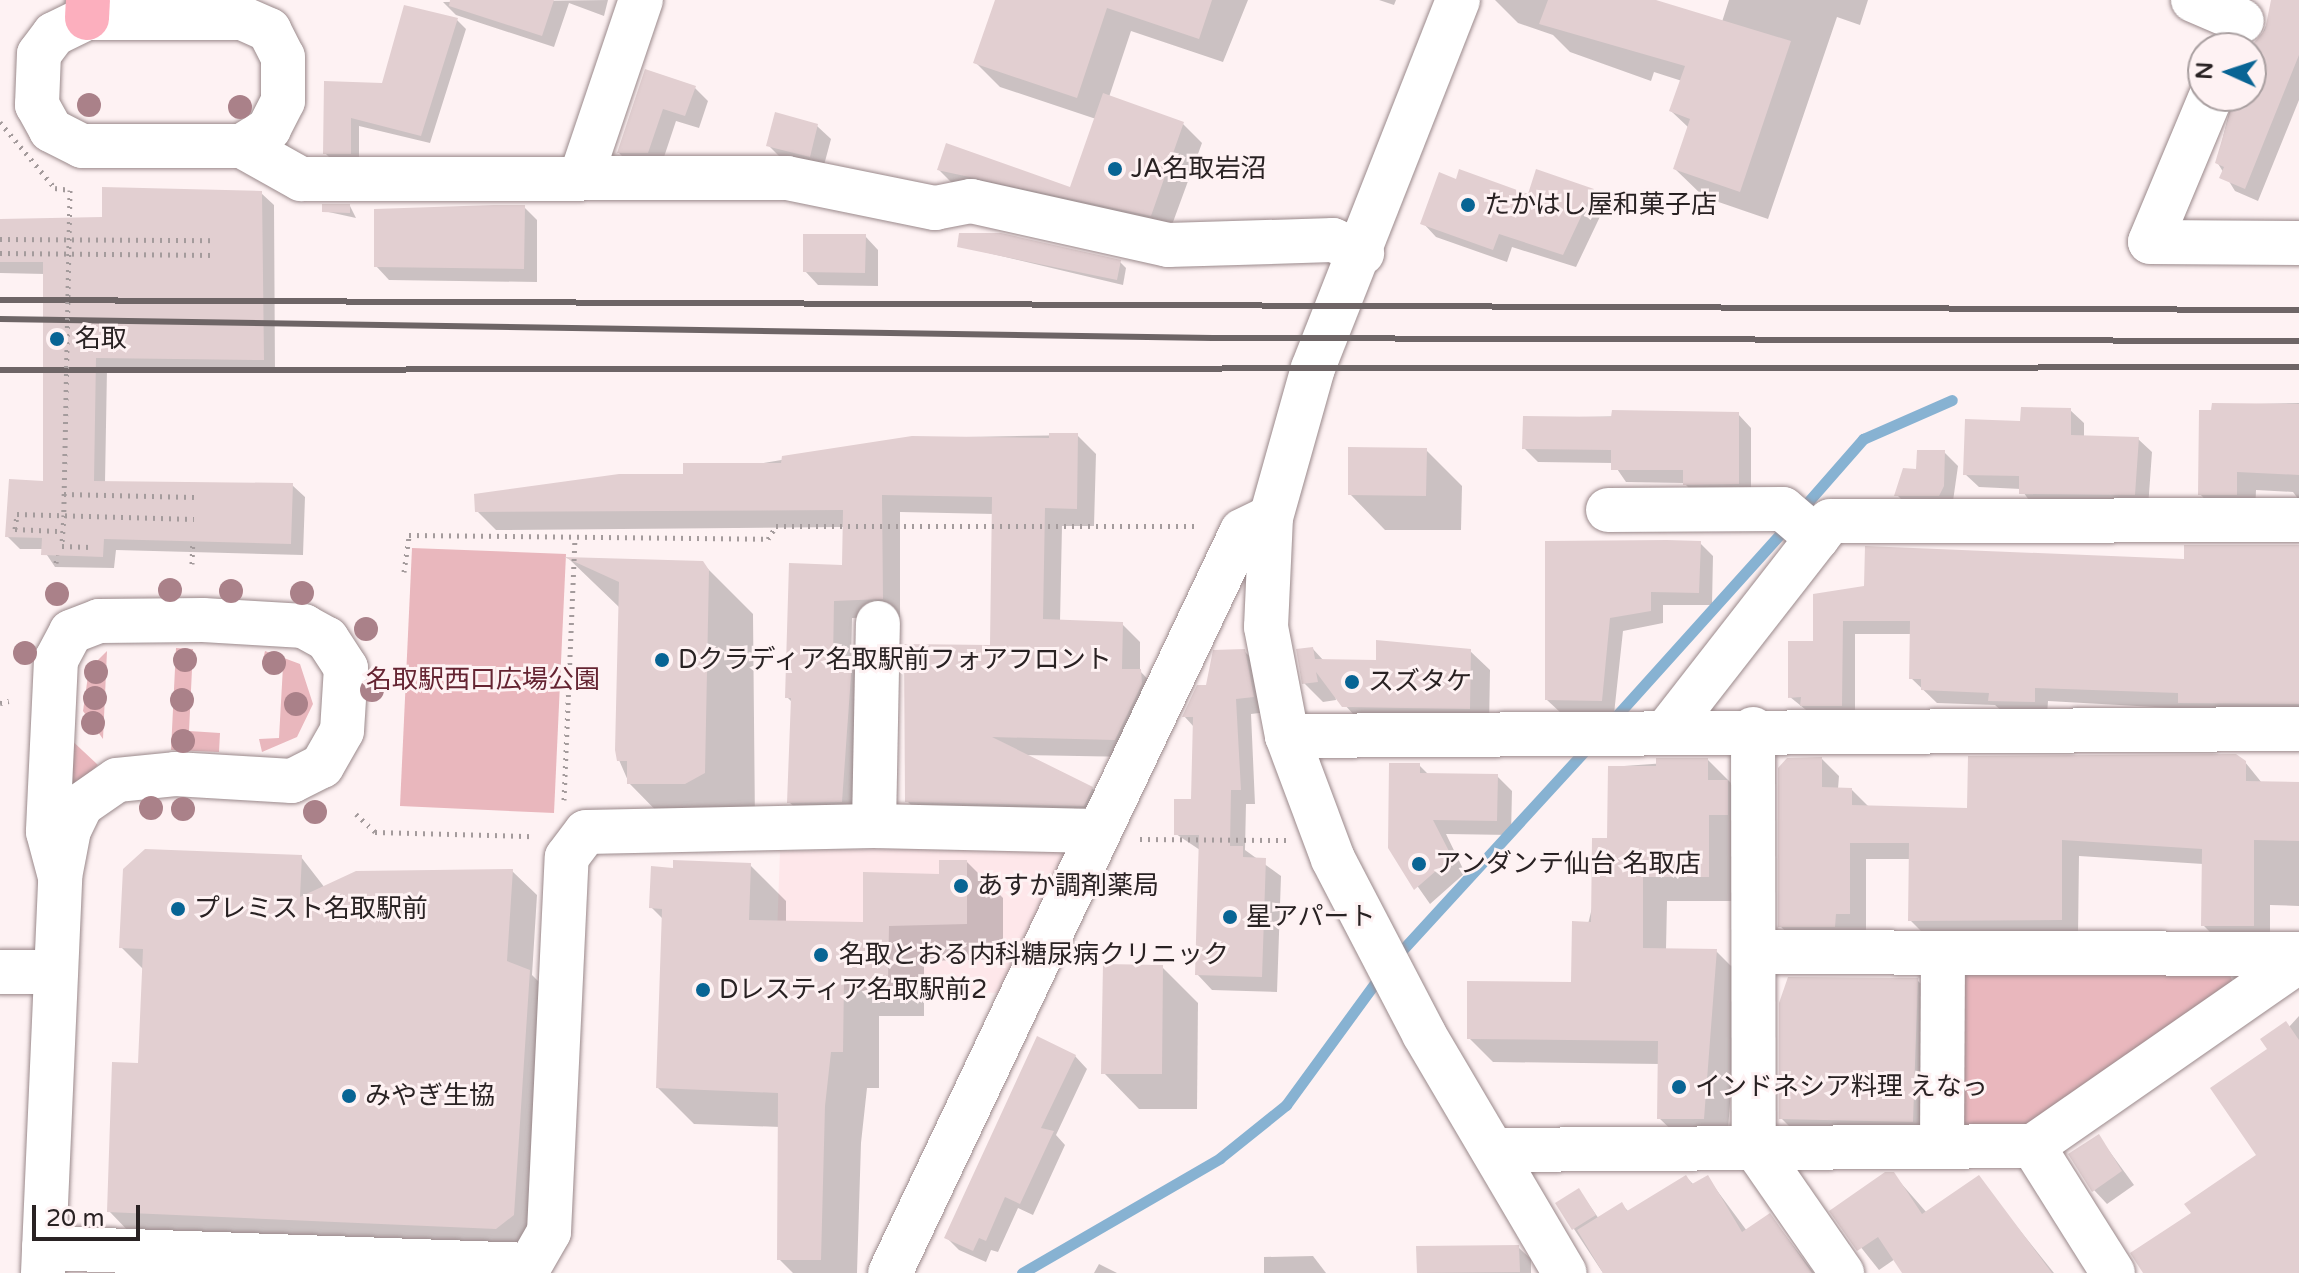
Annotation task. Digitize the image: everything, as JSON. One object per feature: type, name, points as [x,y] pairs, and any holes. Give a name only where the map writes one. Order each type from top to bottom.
[{"type":"street","points":[[582,174],[641,0]]},
{"type":"street","points":[[890,1273],[1097,835],[1256,524],[1313,368],[1362,253],[1458,0]]},
{"type":"street","points":[[2193,0],[2242,23]]},
{"type":"street","points":[[242,146],[269,129],[283,101],[283,57],[269,30],[242,18],[88,9],[54,34],[39,54],[37,105],[51,130],[82,146],[242,146],[301,179],[582,174],[787,178],[935,208],[971,201],[1168,245],[1333,240],[1362,253]]},
{"type":"street","points":[[2204,112],[2150,242],[2299,243]]},
{"type":"street","points":[[1608,510],[1804,527],[1830,521],[2299,520]]},
{"type":"street","points":[[1256,524],[1266,627],[1287,736],[1333,859],[1399,988],[1565,1273]]},
{"type":"street","points":[[1648,732],[1804,527]]},
{"type":"street","points":[[60,877],[48,832],[56,660],[71,632],[99,621],[203,620],[304,626],[327,639],[346,668],[342,731],[322,766],[292,781],[175,774],[98,788],[69,830],[60,877],[44,1261],[530,1265],[549,1232],[573,842],[604,827],[874,826],[1097,835]]},
{"type":"street","points":[[874,826],[878,623]]},
{"type":"street","points":[[1287,736],[1753,729],[2299,729]]},
{"type":"street","points":[[1753,729],[1754,1146],[1842,1273]]},
{"type":"street","points":[[1754,952],[2299,954]]},
{"type":"street","points":[[1942,1146],[1943,953]]},
{"type":"street","points":[[1493,1150],[2033,1146],[2299,961]]},
{"type":"street","points":[[0,972],[56,972]]},
{"type":"street","points":[[2033,1146],[2113,1273]]},
{"type":"path","points":[[0,122],[55,188],[70,190],[62,546],[91,547]]},
{"type":"path","points":[[0,239],[216,240]]},
{"type":"path","points":[[0,253],[216,255]]},
{"type":"path","points":[[64,494],[194,497]]},
{"type":"path","points":[[57,531],[15,529],[17,514],[194,519]]},
{"type":"path","points":[[404,572],[409,535],[768,539],[776,526],[1256,524]]},
{"type":"path","points":[[564,805],[575,537]]},
{"type":"path","points":[[192,564],[193,541]]},
{"type":"path","points":[[56,563],[57,555]]},
{"type":"path","points":[[0,703],[9,701]]},
{"type":"path","points":[[356,814],[375,832],[547,836]]},
{"type":"path","points":[[1097,835],[1294,840]]},
{"type":"shaded area","points":[[1074,846],[1002,993],[775,989],[780,851]]},
{"type":"green space","name":"名取駅西口広場公園","points":[[412,548],[566,554],[554,813],[400,806]]},
{"type":"green space","points":[[176,648],[193,649],[189,731],[220,733],[219,752],[171,750]]},
{"type":"green space","points":[[107,651],[103,739],[83,711],[89,669]]},
{"type":"green space","points":[[265,651],[300,664],[313,704],[297,737],[262,752],[259,739],[279,738],[283,666],[262,664]]},
{"type":"green space","points":[[67,736],[98,765],[70,791]]},
{"type":"green space","points":[[1971,965],[2227,966],[2234,986],[2031,1130],[1967,1129],[1954,1115],[1956,984]]},
{"type":"building","points":[[450,0],[554,0],[542,36],[449,6]]},
{"type":"building","points":[[995,0],[1212,0],[1199,39],[1107,8],[1077,98],[973,63]]},
{"type":"building","points":[[1548,0],[1656,0],[1791,41],[1740,192],[1673,169],[1690,119],[1669,111],[1685,66],[1539,24]]},
{"type":"building","points":[[2271,0],[2299,0],[2299,55],[2245,189],[2219,178],[2224,167],[2215,163],[2230,112],[2267,112],[2265,30]]},
{"type":"building","points":[[404,5],[458,18],[421,136],[351,118],[351,154],[323,154],[324,81],[382,83]]},
{"type":"building","points":[[645,69],[696,86],[685,116],[663,109],[648,153],[617,153]]},
{"type":"building","points":[[1103,93],[1184,122],[1151,216],[937,170],[946,143],[1070,187]]},
{"type":"building","points":[[775,112],[818,124],[810,157],[766,146]]},
{"type":"building","points":[[1459,169],[1528,194],[1536,169],[1594,189],[1563,255],[1499,234],[1493,250],[1420,224],[1439,172],[1456,179]]},
{"type":"building","name":"名取","points":[[102,187],[262,191],[264,360],[96,358],[94,481],[293,483],[291,544],[104,539],[103,557],[41,555],[42,538],[5,537],[9,479],[43,481],[43,262],[0,262],[0,219],[102,217]]},
{"type":"building","points":[[322,204],[350,204],[350,213],[322,212]]},
{"type":"building","points":[[525,205],[524,269],[374,267],[374,209]]},
{"type":"building","points":[[959,233],[1001,233],[1121,260],[1117,280],[957,247]]},
{"type":"building","points":[[803,234],[866,234],[865,273],[803,272]]},
{"type":"building","points":[[2212,403],[2299,404],[2299,475],[2237,472],[2237,495],[2198,495],[2199,410],[2211,410]]},
{"type":"building","points":[[2021,407],[2071,408],[2071,435],[2139,437],[2135,495],[2019,494],[2019,476],[1963,475],[1965,419],[2020,421]]},
{"type":"building","points":[[1612,410],[1739,412],[1739,484],[1683,485],[1683,470],[1611,470],[1611,450],[1522,449],[1523,416],[1611,417]]},
{"type":"building","points":[[1049,433],[1078,433],[1077,509],[1045,508],[1043,619],[1123,622],[1122,669],[1141,669],[1142,684],[1115,740],[992,737],[1093,787],[1084,806],[905,802],[904,644],[990,645],[992,497],[882,495],[883,599],[834,601],[833,661],[852,662],[842,802],[787,803],[791,698],[785,698],[789,563],[842,565],[843,510],[475,512],[474,494],[619,474],[683,474],[683,463],[781,463],[782,456],[912,436],[1049,438]]},
{"type":"building","points":[[1348,447],[1427,448],[1426,496],[1348,495]]},
{"type":"building","points":[[1917,450],[1945,450],[1944,486],[1939,496],[1894,496],[1903,468],[1916,469]]},
{"type":"building","points":[[1545,541],[1701,541],[1699,593],[1651,592],[1651,611],[1610,618],[1602,701],[1545,700]]},
{"type":"building","points":[[2184,545],[2299,545],[2299,704],[2178,703],[2178,693],[2035,688],[2035,702],[1988,701],[1989,693],[1921,690],[1921,679],[1909,679],[1910,621],[1843,621],[1842,706],[1800,706],[1801,697],[1788,698],[1788,641],[1813,641],[1813,594],[1864,586],[1865,546],[2184,559]]},
{"type":"building","name":"Dクラディア名取駅前フォアフロント","points":[[564,557],[703,561],[709,570],[705,773],[685,784],[627,784],[627,761],[617,761],[615,750],[619,582]]},
{"type":"building","points":[[1376,640],[1471,649],[1470,709],[1342,707],[1316,672],[1318,682],[1302,684],[1296,649],[1313,647],[1315,659],[1376,660]]},
{"type":"building","points":[[1245,649],[1254,697],[1236,699],[1241,790],[1231,790],[1230,846],[1243,846],[1243,857],[1266,858],[1262,977],[1195,975],[1199,835],[1174,835],[1174,799],[1191,799],[1193,717],[1182,717],[1197,685],[1206,685],[1213,650]]},
{"type":"building","points":[[2236,754],[2246,761],[2246,781],[2299,782],[2299,841],[2254,840],[2254,926],[2201,926],[2202,849],[2062,840],[2062,920],[1908,921],[1909,843],[1850,843],[1850,914],[1836,914],[1835,927],[1778,927],[1778,768],[1787,758],[1822,757],[1822,787],[1852,788],[1852,805],[1967,808],[1968,756]]},
{"type":"building","points":[[1656,758],[1708,758],[1708,780],[1728,780],[1728,815],[1709,815],[1709,877],[1643,877],[1643,948],[1717,949],[1704,1119],[1657,1119],[1658,1041],[1467,1039],[1467,981],[1571,982],[1572,921],[1591,922],[1592,838],[1607,838],[1608,766],[1656,766]]},
{"type":"building","points":[[1389,763],[1420,763],[1420,773],[1498,774],[1497,821],[1433,820],[1452,857],[1414,890],[1388,848]]},
{"type":"building","points":[[145,849],[302,855],[300,897],[356,871],[513,869],[507,961],[530,970],[514,1215],[496,1229],[107,1212],[112,1062],[138,1063],[143,949],[119,948],[123,869]]},
{"type":"building","points":[[673,860],[751,863],[749,920],[863,922],[863,872],[939,874],[939,860],[967,860],[967,924],[889,926],[888,981],[844,980],[843,1052],[831,1052],[825,1106],[821,1260],[777,1260],[778,1093],[656,1088],[662,909],[649,908],[651,866],[673,868]]},
{"type":"building","points":[[1103,964],[1163,965],[1162,1074],[1101,1074]]},
{"type":"building","points":[[1788,977],[1918,978],[1913,1122],[1779,1119],[1779,1003]]},
{"type":"building","points":[[2286,1021],[2299,1040],[2299,1273],[2143,1273],[2130,1253],[2191,1213],[2184,1204],[2256,1155],[2210,1088],[2267,1049],[2260,1039]]},
{"type":"building","points":[[1037,1036],[1076,1055],[1041,1128],[1054,1131],[1020,1204],[1005,1197],[986,1241],[979,1238],[973,1251],[944,1238]]},
{"type":"building","points":[[2099,1134],[2122,1171],[2092,1192],[2068,1154]]},
{"type":"building","points":[[1885,1172],[1894,1172],[1922,1214],[1979,1175],[2052,1273],[1902,1273],[1878,1237],[1857,1251],[1829,1211]]},
{"type":"building","points":[[1686,1175],[1692,1184],[1708,1175],[1742,1232],[1770,1213],[1812,1273],[1603,1273],[1577,1230],[1622,1202],[1627,1211]]},
{"type":"building","points":[[1579,1188],[1596,1215],[1572,1230],[1555,1203]]},
{"type":"building","points":[[1519,1245],[1520,1272],[1417,1273],[1416,1246]]},
{"type":"waterway","points":[[1800,511],[1863,439],[1952,400]]},
{"type":"waterway","points":[[1610,723],[1789,524]]},
{"type":"waterway","points":[[1394,959],[1588,747]]},
{"type":"waterway","points":[[1022,1273],[1220,1158],[1286,1105],[1383,972]]},
{"type":"railway","points":[[0,300],[2299,310]]},
{"type":"railway","points":[[0,319],[1213,338],[2299,341]]},
{"type":"railway","points":[[0,370],[2299,367]]},
{"type":"place","name":"JA名取岩沼","points":[[1115,169]]},
{"type":"place","name":"たかはし屋和菓子店","points":[[1468,205]]},
{"type":"place","name":"名取","points":[[57,339]]},
{"type":"place","name":"Dクラディア名取駅前フォアフロント","points":[[662,660]]},
{"type":"place","name":"スズタケ","points":[[1352,682]]},
{"type":"place","name":"アンダンテ仙台 名取店","points":[[1419,864]]},
{"type":"place","name":"あすか調剤薬局","points":[[961,886]]},
{"type":"place","name":"プレミスト名取駅前","points":[[178,909]]},
{"type":"place","name":"星アパート","points":[[1230,917]]},
{"type":"place","name":"名取とおる内科糖尿病クリニック","points":[[821,955]]},
{"type":"place","name":"Dレスティア名取駅前2","points":[[703,990]]},
{"type":"place","name":"インドネシア料理 えなっ","points":[[1679,1087]]},
{"type":"place","name":"みやぎ生協","points":[[349,1096]]}]
